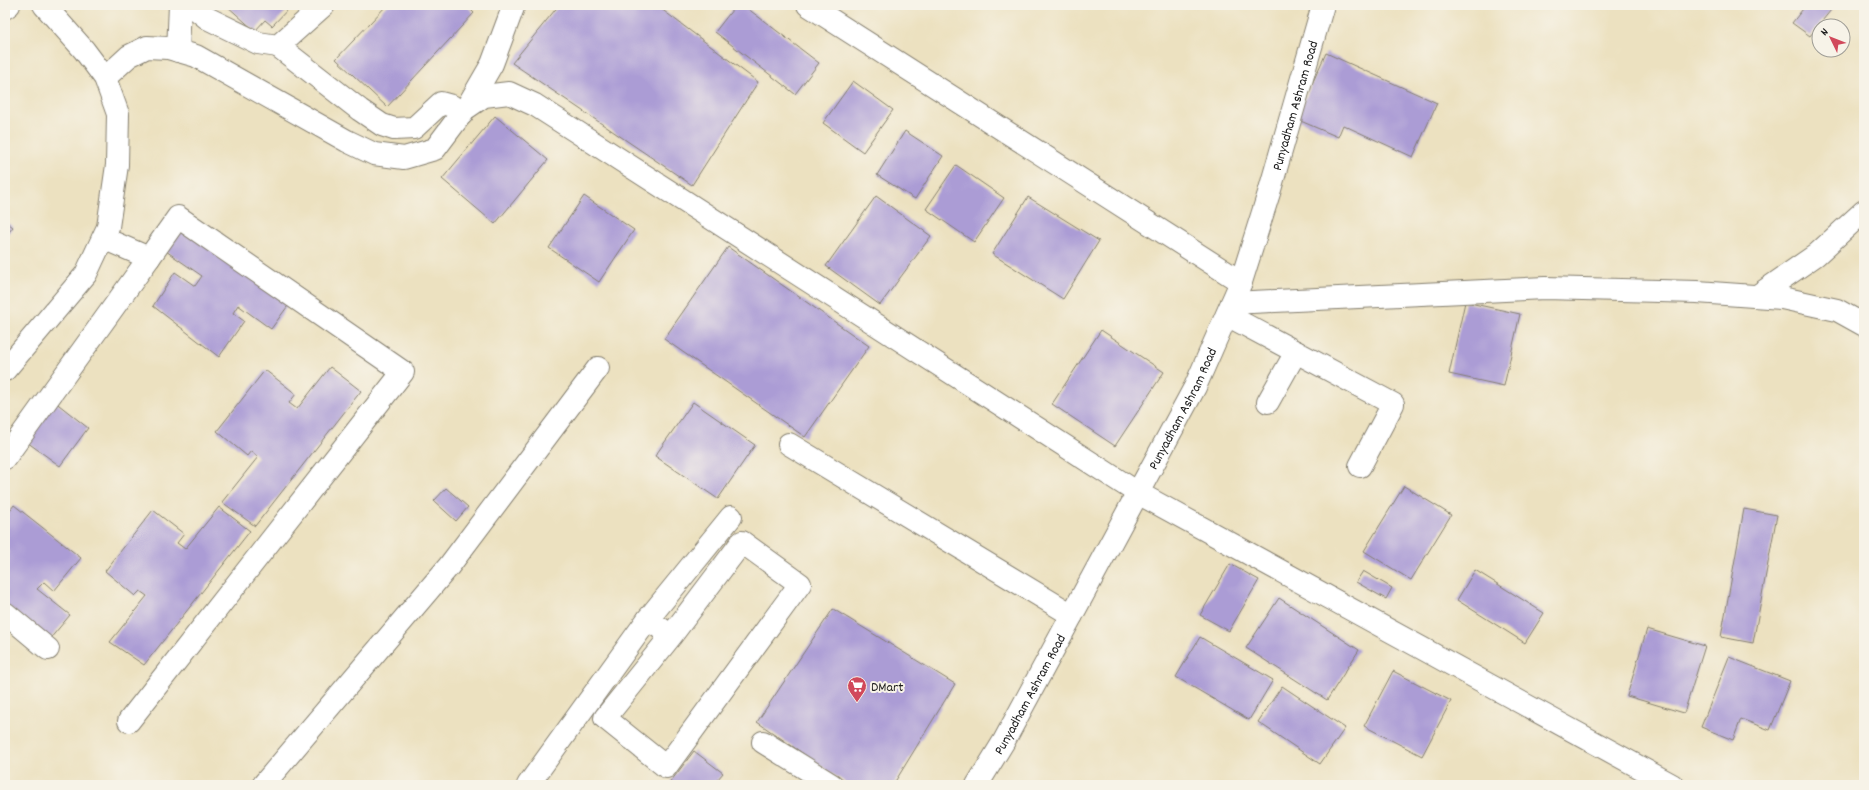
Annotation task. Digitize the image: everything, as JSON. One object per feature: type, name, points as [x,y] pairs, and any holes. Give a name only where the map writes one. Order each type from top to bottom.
[{"type":"street","points":[[5,8],[9,5]]},
{"type":"street","points":[[5,370],[86,274],[108,227],[117,165],[118,114],[105,78],[84,50],[44,5]]},
{"type":"street","points":[[178,51],[180,5]]},
{"type":"street","points":[[191,5],[207,18],[258,43],[278,46],[360,110],[388,127],[394,129],[414,128],[441,103],[464,111]]},
{"type":"street","points":[[278,46],[324,5]]},
{"type":"street","points":[[105,78],[129,56],[147,47],[168,48],[196,56],[347,141],[374,154],[404,158],[436,149],[464,111],[492,64],[514,5]]},
{"type":"street","points":[[808,5],[1241,282]]},
{"type":"street","name":"Punyadham Ashram Road","points":[[977,785],[1004,741],[1195,387],[1241,282],[1269,193],[1323,5]]},
{"type":"street","points":[[464,111],[484,96],[509,93],[535,105],[1138,493],[1672,785]]},
{"type":"street","points":[[1757,296],[1816,255],[1864,211]]},
{"type":"street","points":[[5,458],[178,217],[403,372],[129,721]]},
{"type":"street","points":[[103,238],[149,258]]},
{"type":"street","points":[[1229,309],[1545,288],[1698,292],[1782,298],[1837,310],[1864,325]]},
{"type":"street","points":[[1229,309],[1296,352],[1393,404],[1360,466]]},
{"type":"street","points":[[1268,402],[1296,352]]},
{"type":"street","points":[[263,785],[449,566],[598,368]]},
{"type":"street","points":[[789,444],[1072,615]]},
{"type":"street","points":[[528,785],[648,619],[731,517]]},
{"type":"street","points":[[742,542],[800,584],[666,767],[605,718],[671,636],[742,542]]},
{"type":"street","points":[[5,613],[48,649]]},
{"type":"street","points":[[648,619],[671,636]]},
{"type":"street","points":[[763,742],[832,785]]},
{"type":"building","points":[[226,5],[292,5],[272,26],[265,20],[255,31]]},
{"type":"building","points":[[387,5],[466,5],[474,13],[387,107],[336,59]]},
{"type":"building","points":[[559,5],[656,5],[758,82],[692,185],[512,63]]},
{"type":"building","points":[[736,5],[743,5],[819,63],[795,94],[715,32]]},
{"type":"building","points":[[1806,5],[1835,5],[1825,18],[1811,18],[1810,36],[1792,23]]},
{"type":"building","points":[[1326,53],[1437,103],[1413,157],[1343,125],[1338,137],[1296,119]]},
{"type":"building","points":[[853,81],[893,110],[863,152],[823,123]]},
{"type":"building","points":[[495,116],[548,160],[495,224],[442,179]]},
{"type":"building","points":[[905,131],[943,156],[915,199],[877,175]]},
{"type":"building","points":[[956,165],[1004,198],[974,242],[926,209]]},
{"type":"building","points":[[584,196],[634,230],[599,282],[549,248]]},
{"type":"building","points":[[876,196],[931,236],[880,305],[826,266]]},
{"type":"building","points":[[1028,197],[1099,241],[1063,299],[992,254]]},
{"type":"building","points":[[5,221],[13,227],[5,237]]},
{"type":"building","points":[[180,224],[290,303],[271,329],[238,305],[233,313],[244,321],[219,357],[153,306],[175,272],[195,286],[202,276],[163,249]]},
{"type":"building","points":[[728,247],[869,346],[805,437],[664,339]]},
{"type":"building","points":[[1465,302],[1520,314],[1504,386],[1449,374]]},
{"type":"building","points":[[1101,330],[1164,372],[1115,446],[1052,404]]},
{"type":"building","points":[[330,367],[361,391],[255,526],[222,502],[258,457],[251,451],[247,456],[217,431],[265,370],[296,394],[289,403],[297,409]]},
{"type":"building","points":[[49,397],[88,428],[60,466],[20,437]]},
{"type":"building","points":[[693,402],[755,445],[718,499],[655,456]]},
{"type":"building","points":[[1404,486],[1451,515],[1411,580],[1364,551]]},
{"type":"building","points":[[446,488],[468,507],[456,521],[434,501]]},
{"type":"building","points":[[14,505],[81,558],[54,591],[44,582],[37,589],[70,615],[49,640],[5,604],[5,556],[9,552],[5,550],[5,517]]},
{"type":"building","points":[[219,507],[250,531],[144,665],[110,642],[147,596],[140,591],[135,596],[105,571],[153,510],[184,534],[177,543],[185,549]]},
{"type":"building","points":[[1744,509],[1777,515],[1753,643],[1721,637]]},
{"type":"building","points":[[1230,564],[1259,580],[1229,631],[1200,615]]},
{"type":"building","points":[[1475,570],[1544,613],[1525,643],[1457,600]]},
{"type":"building","points":[[1363,571],[1392,588],[1386,599],[1356,582]]},
{"type":"building","points":[[1279,598],[1359,650],[1327,700],[1246,648]]},
{"type":"building","name":"DMart","points":[[833,609],[955,684],[893,785],[849,785],[757,722]]},
{"type":"building","points":[[1647,629],[1705,646],[1684,713],[1627,696]]},
{"type":"building","points":[[1200,637],[1273,680],[1249,720],[1176,677]]},
{"type":"building","points":[[1729,657],[1790,681],[1770,730],[1741,719],[1733,740],[1701,727]]},
{"type":"building","points":[[1393,671],[1451,701],[1422,756],[1364,726]]},
{"type":"building","points":[[1282,686],[1345,728],[1320,764],[1258,722]]},
{"type":"building","points":[[694,751],[723,773],[713,785],[668,785]]},
{"type":"place","name":"DMart","points":[[857,703]]}]
